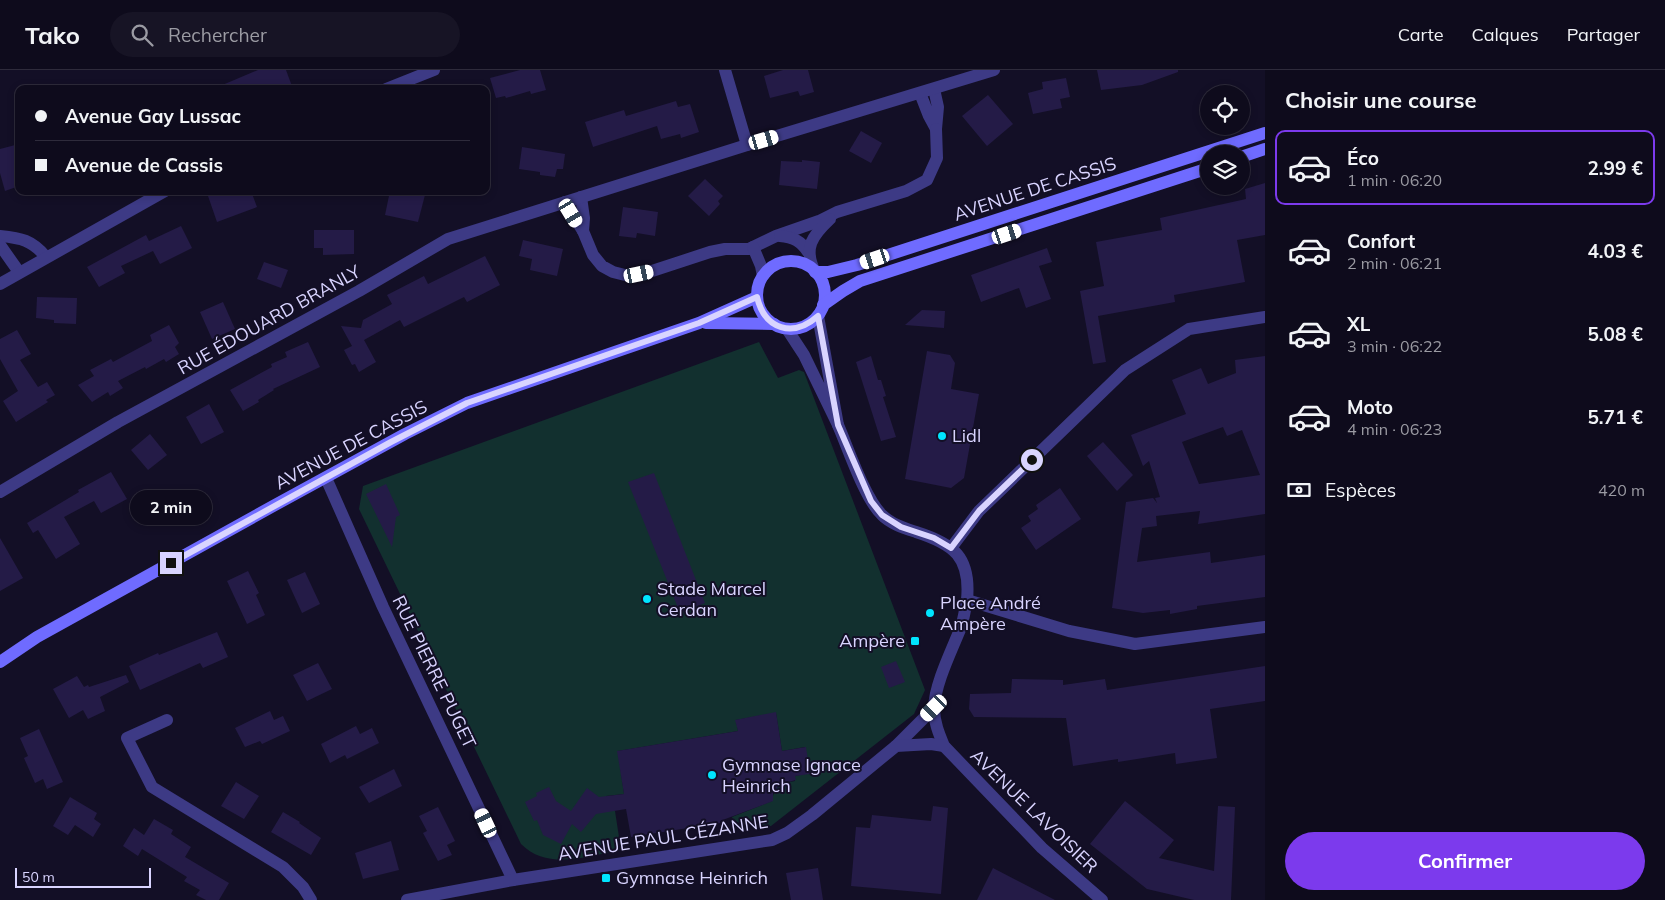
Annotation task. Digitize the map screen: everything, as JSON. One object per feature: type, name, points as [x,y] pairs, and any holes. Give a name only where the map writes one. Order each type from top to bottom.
[{"type":"main road","name":"AVENUE DE CASSIS","points":[[763,276],[777,264],[785,262],[801,263],[815,272],[828,272],[857,265],[1265,133]]},
{"type":"main road","points":[[1250,154],[1265,149]]},
{"type":"main road","name":"AVENUE DE CASSIS","points":[[699,323],[774,324],[787,329],[799,328],[809,324],[843,290],[860,281],[1200,171]]},
{"type":"main road","points":[[815,272],[824,288],[821,311]]},
{"type":"main road","points":[[763,276],[758,286],[757,297],[765,317],[774,324]]},
{"type":"main road","name":"AVENUE DE CASSIS","points":[[0,662],[37,637],[326,478],[467,403],[699,323],[757,297]]},
{"type":"main road","name":"AVENUE DE CASSIS","points":[[0,652],[37,637]]},
{"type":"street","points":[[396,85],[434,70]]},
{"type":"street","points":[[725,70],[747,145]]},
{"type":"street","name":"RUE ÉDOUARD BRANLY","points":[[0,492],[118,422],[359,291],[448,239],[994,70]]},
{"type":"street","points":[[565,202],[583,231],[593,255],[602,266],[613,272],[628,276],[649,272],[710,252],[725,249],[744,250],[776,236],[819,221],[837,212],[906,190],[927,180],[937,158],[936,129],[938,107],[934,89]]},
{"type":"street","points":[[920,93],[928,116],[936,129]]},
{"type":"street","points":[[0,284],[158,195]]},
{"type":"street","points":[[580,197],[584,218],[583,231]]},
{"type":"street","points":[[808,252],[816,235],[837,212]]},
{"type":"street","points":[[0,236],[19,238],[33,243],[46,257]]},
{"type":"street","points":[[776,236],[793,238],[803,244],[815,272]]},
{"type":"street","points":[[0,245],[19,272]]},
{"type":"street","points":[[753,247],[763,276]]},
{"type":"street","points":[[821,311],[838,425]]},
{"type":"street","points":[[951,548],[979,511],[1125,370],[1189,328],[1265,317]]},
{"type":"street","points":[[787,329],[804,355],[838,425],[871,501],[882,515],[901,527],[934,538],[951,548],[960,558],[966,569],[969,582],[968,600],[942,676],[934,708],[937,730],[944,746]]},
{"type":"street","name":"RUE PIERRE PUGET","points":[[326,478],[383,606],[513,880]]},
{"type":"street","points":[[968,600],[1069,631],[1135,644],[1265,627]]},
{"type":"street","name":"AVENUE PAUL CÉZANNE","points":[[407,900],[513,880],[772,840],[787,833],[896,746],[934,708]]},
{"type":"street","points":[[167,720],[127,738],[152,787],[283,867],[303,887],[312,900]]},
{"type":"street","points":[[896,746],[931,744],[944,746]]},
{"type":"street","name":"AVENUE LAVOISIER","points":[[944,746],[1042,848],[1102,900]]},
{"type":"green space","name":"Stade Marcel Cerdan","points":[[759,342],[778,378],[799,370],[804,372],[925,690],[914,714],[771,826],[761,828],[760,820],[734,823],[732,817],[772,801],[779,786],[795,781],[795,776],[810,773],[805,747],[782,751],[776,713],[736,720],[738,731],[618,751],[624,794],[606,796],[609,811],[615,811],[621,850],[582,858],[556,859],[543,857],[521,844],[359,509],[363,486]]},
{"type":"building","points":[[258,70],[286,70],[292,85],[222,85]]},
{"type":"building","points":[[520,70],[540,70],[546,90],[531,94],[530,91],[506,98],[505,96],[496,98],[490,78]]},
{"type":"building","points":[[783,70],[808,70],[814,92],[800,96],[798,91],[770,98],[764,76]]},
{"type":"building","points":[[1097,70],[1178,70],[1178,72],[1142,85],[1101,90]]},
{"type":"building","points":[[1066,78],[1070,97],[1060,99],[1062,108],[1033,114],[1028,93],[1043,89],[1042,82]]},
{"type":"building","points":[[988,95],[1013,124],[987,146],[962,116]]},
{"type":"building","points":[[676,101],[678,107],[690,104],[699,132],[681,138],[680,134],[661,139],[657,126],[593,147],[585,122],[624,110],[626,116]]},
{"type":"building","points":[[861,131],[882,143],[871,163],[849,151]]},
{"type":"building","points":[[15,145],[15,187],[5,191],[0,173],[0,149]]},
{"type":"building","points":[[522,147],[565,154],[563,169],[557,169],[555,177],[540,175],[540,172],[519,169]]},
{"type":"building","points":[[802,160],[820,162],[817,189],[779,185],[781,161],[802,162]]},
{"type":"building","points":[[705,179],[723,196],[718,201],[720,204],[709,216],[688,196]]},
{"type":"building","points":[[1265,183],[1265,235],[1237,240],[1245,282],[1174,295],[1175,302],[1098,316],[1106,362],[1093,364],[1080,291],[1104,286],[1096,242],[1162,230],[1160,218],[1246,199],[1246,195],[1250,195],[1250,188]]},
{"type":"building","points":[[252,195],[257,207],[217,222],[208,196]]},
{"type":"building","points":[[389,195],[425,195],[418,222],[385,215]]},
{"type":"building","points":[[623,207],[658,212],[655,236],[637,233],[636,238],[619,236]]},
{"type":"building","points":[[181,226],[192,248],[160,264],[153,251],[121,266],[125,273],[99,287],[87,267],[146,235],[149,241]]},
{"type":"building","points":[[314,230],[354,230],[354,254],[323,255],[323,248],[314,248]]},
{"type":"building","points":[[523,240],[563,249],[557,276],[530,270],[532,259],[519,256]]},
{"type":"building","points":[[1047,248],[1052,262],[1039,266],[1051,299],[1026,308],[1019,288],[981,302],[971,275]]},
{"type":"building","points":[[485,256],[500,285],[467,302],[464,297],[404,327],[400,320],[364,340],[376,362],[359,372],[355,364],[352,365],[344,350],[352,346],[341,326],[361,328],[363,320],[392,304],[387,295],[424,276],[428,284]]},
{"type":"building","points":[[264,262],[288,270],[281,288],[257,279]]},
{"type":"building","points":[[37,297],[77,298],[76,324],[54,323],[54,320],[36,318]]},
{"type":"building","points":[[223,302],[235,329],[212,339],[200,312]]},
{"type":"building","points":[[922,310],[945,311],[944,328],[905,325]]},
{"type":"building","points":[[169,325],[179,343],[175,347],[179,354],[166,362],[164,359],[118,381],[123,388],[110,396],[108,392],[92,402],[78,385],[94,376],[90,370],[111,359],[113,362],[152,341],[150,335]]},
{"type":"building","points":[[17,330],[31,354],[20,360],[38,387],[47,382],[55,395],[46,400],[48,402],[16,422],[3,401],[18,391],[0,359],[0,339]]},
{"type":"building","points":[[308,342],[320,367],[273,389],[258,400],[259,402],[243,411],[230,390],[272,367],[271,364],[287,357],[285,352]]},
{"type":"building","name":"Lidl","points":[[927,351],[950,355],[955,363],[951,389],[979,394],[964,478],[951,488],[905,479]]},
{"type":"building","points":[[871,356],[878,380],[881,380],[886,396],[883,397],[896,437],[881,441],[856,362]]},
{"type":"building","points":[[1265,356],[1265,514],[1198,524],[1200,511],[1156,516],[1157,526],[1142,528],[1137,562],[1210,552],[1211,563],[1265,555],[1265,597],[1197,606],[1197,609],[1170,614],[1170,610],[1143,613],[1112,608],[1126,502],[1153,498],[1157,503],[1155,498],[1160,497],[1149,461],[1143,466],[1131,435],[1186,414],[1172,380],[1201,368],[1208,384],[1236,373],[1235,360]],"holes":[[[1223,427],[1227,436],[1242,430],[1260,475],[1199,484],[1182,442]]]},
{"type":"building","points":[[209,404],[224,432],[201,444],[186,417]]},
{"type":"building","points":[[150,434],[167,455],[148,470],[131,450]]},
{"type":"building","points":[[1103,442],[1133,475],[1117,491],[1087,456]]},
{"type":"building","points":[[111,472],[127,499],[101,513],[94,501],[64,517],[80,544],[56,559],[38,530],[33,533],[27,523],[79,492],[78,490]]},
{"type":"building","points":[[654,473],[705,603],[680,613],[628,482]]},
{"type":"building","points":[[386,484],[400,515],[396,517],[392,547],[366,494]]},
{"type":"building","points":[[1060,488],[1081,519],[1036,550],[1021,528],[1031,521],[1028,516],[1038,509],[1036,505]]},
{"type":"building","points":[[0,538],[23,578],[0,591]]},
{"type":"building","points":[[248,571],[259,593],[256,595],[265,615],[247,624],[227,581]]},
{"type":"building","points":[[305,572],[320,604],[302,613],[287,580]]},
{"type":"building","points":[[217,632],[228,657],[203,668],[200,663],[140,690],[129,666],[158,653],[159,655]]},
{"type":"building","points":[[896,661],[905,682],[889,688],[881,667]]},
{"type":"building","points":[[318,663],[332,689],[307,701],[293,675]]},
{"type":"building","points":[[1265,666],[1265,701],[1210,709],[1217,758],[1176,764],[1175,753],[1118,762],[1118,759],[1073,766],[1066,718],[974,717],[969,709],[970,694],[1011,693],[1012,679],[1063,680],[1063,685],[1105,679],[1107,690]]},
{"type":"building","points":[[126,675],[129,682],[100,697],[105,711],[88,719],[83,710],[69,718],[53,689],[77,676],[84,687],[88,685],[89,687]]},
{"type":"building","points":[[270,711],[274,720],[283,716],[290,731],[262,744],[260,741],[245,747],[235,728]]},
{"type":"building","name":"Gymnase Ignace Heinrich","points":[[776,712],[782,751],[806,747],[810,774],[795,776],[796,780],[784,783],[778,787],[773,793],[773,801],[720,821],[720,823],[631,837],[626,809],[596,814],[581,832],[572,824],[561,844],[543,835],[537,820],[534,821],[525,802],[537,796],[536,793],[549,787],[556,801],[571,811],[587,788],[599,797],[624,794],[617,751],[738,731],[735,720]]},
{"type":"building","points":[[356,726],[360,734],[372,728],[379,743],[347,759],[345,755],[330,763],[321,744]]},
{"type":"building","points":[[39,729],[63,782],[47,789],[43,779],[35,783],[24,758],[28,756],[20,738]]},
{"type":"building","points":[[394,769],[402,786],[369,803],[359,787]]},
{"type":"building","points":[[236,782],[259,796],[244,819],[221,806]]},
{"type":"building","points":[[70,797],[97,813],[94,819],[101,824],[93,837],[75,825],[68,835],[53,826]]},
{"type":"building","points":[[1125,801],[1174,840],[1159,858],[1214,871],[1218,806],[1235,807],[1231,900],[1194,900],[1147,889],[1090,844]]},
{"type":"building","points":[[933,806],[948,808],[941,894],[851,886],[856,827],[870,828],[872,815],[931,821]]},
{"type":"building","points":[[438,807],[455,841],[447,845],[452,855],[438,861],[423,833],[427,831],[419,816]]},
{"type":"building","points":[[283,812],[321,838],[311,855],[271,832]]},
{"type":"building","points":[[154,819],[173,830],[171,834],[191,847],[185,857],[229,883],[219,900],[206,900],[196,895],[200,890],[184,881],[187,877],[142,849],[138,856],[123,846],[134,828],[144,835]]},
{"type":"building","points":[[391,841],[399,870],[363,879],[355,853]]},
{"type":"building","points":[[818,868],[823,900],[791,900],[786,873]]},
{"type":"building","points":[[993,868],[1020,882],[1055,900],[977,900]]},
{"type":"place","name":"Lidl","points":[[942,436]]},
{"type":"place","name":"Stade Marcel Cerdan","points":[[647,599]]},
{"type":"place","name":"Place André Ampère","points":[[930,613]]},
{"type":"place","name":"Ampère","points":[[915,641]]},
{"type":"place","name":"Gymnase Ignace Heinrich","points":[[712,775]]},
{"type":"place","name":"Gymnase Heinrich","points":[[606,878]]},
{"type":"route","points":[[171,563],[391,442],[467,403],[699,323],[757,297],[765,317],[780,327],[787,329],[799,328],[809,324],[818,316],[838,425],[871,501],[882,515],[901,527],[934,538],[951,548],[979,511],[1032,460]]}]
